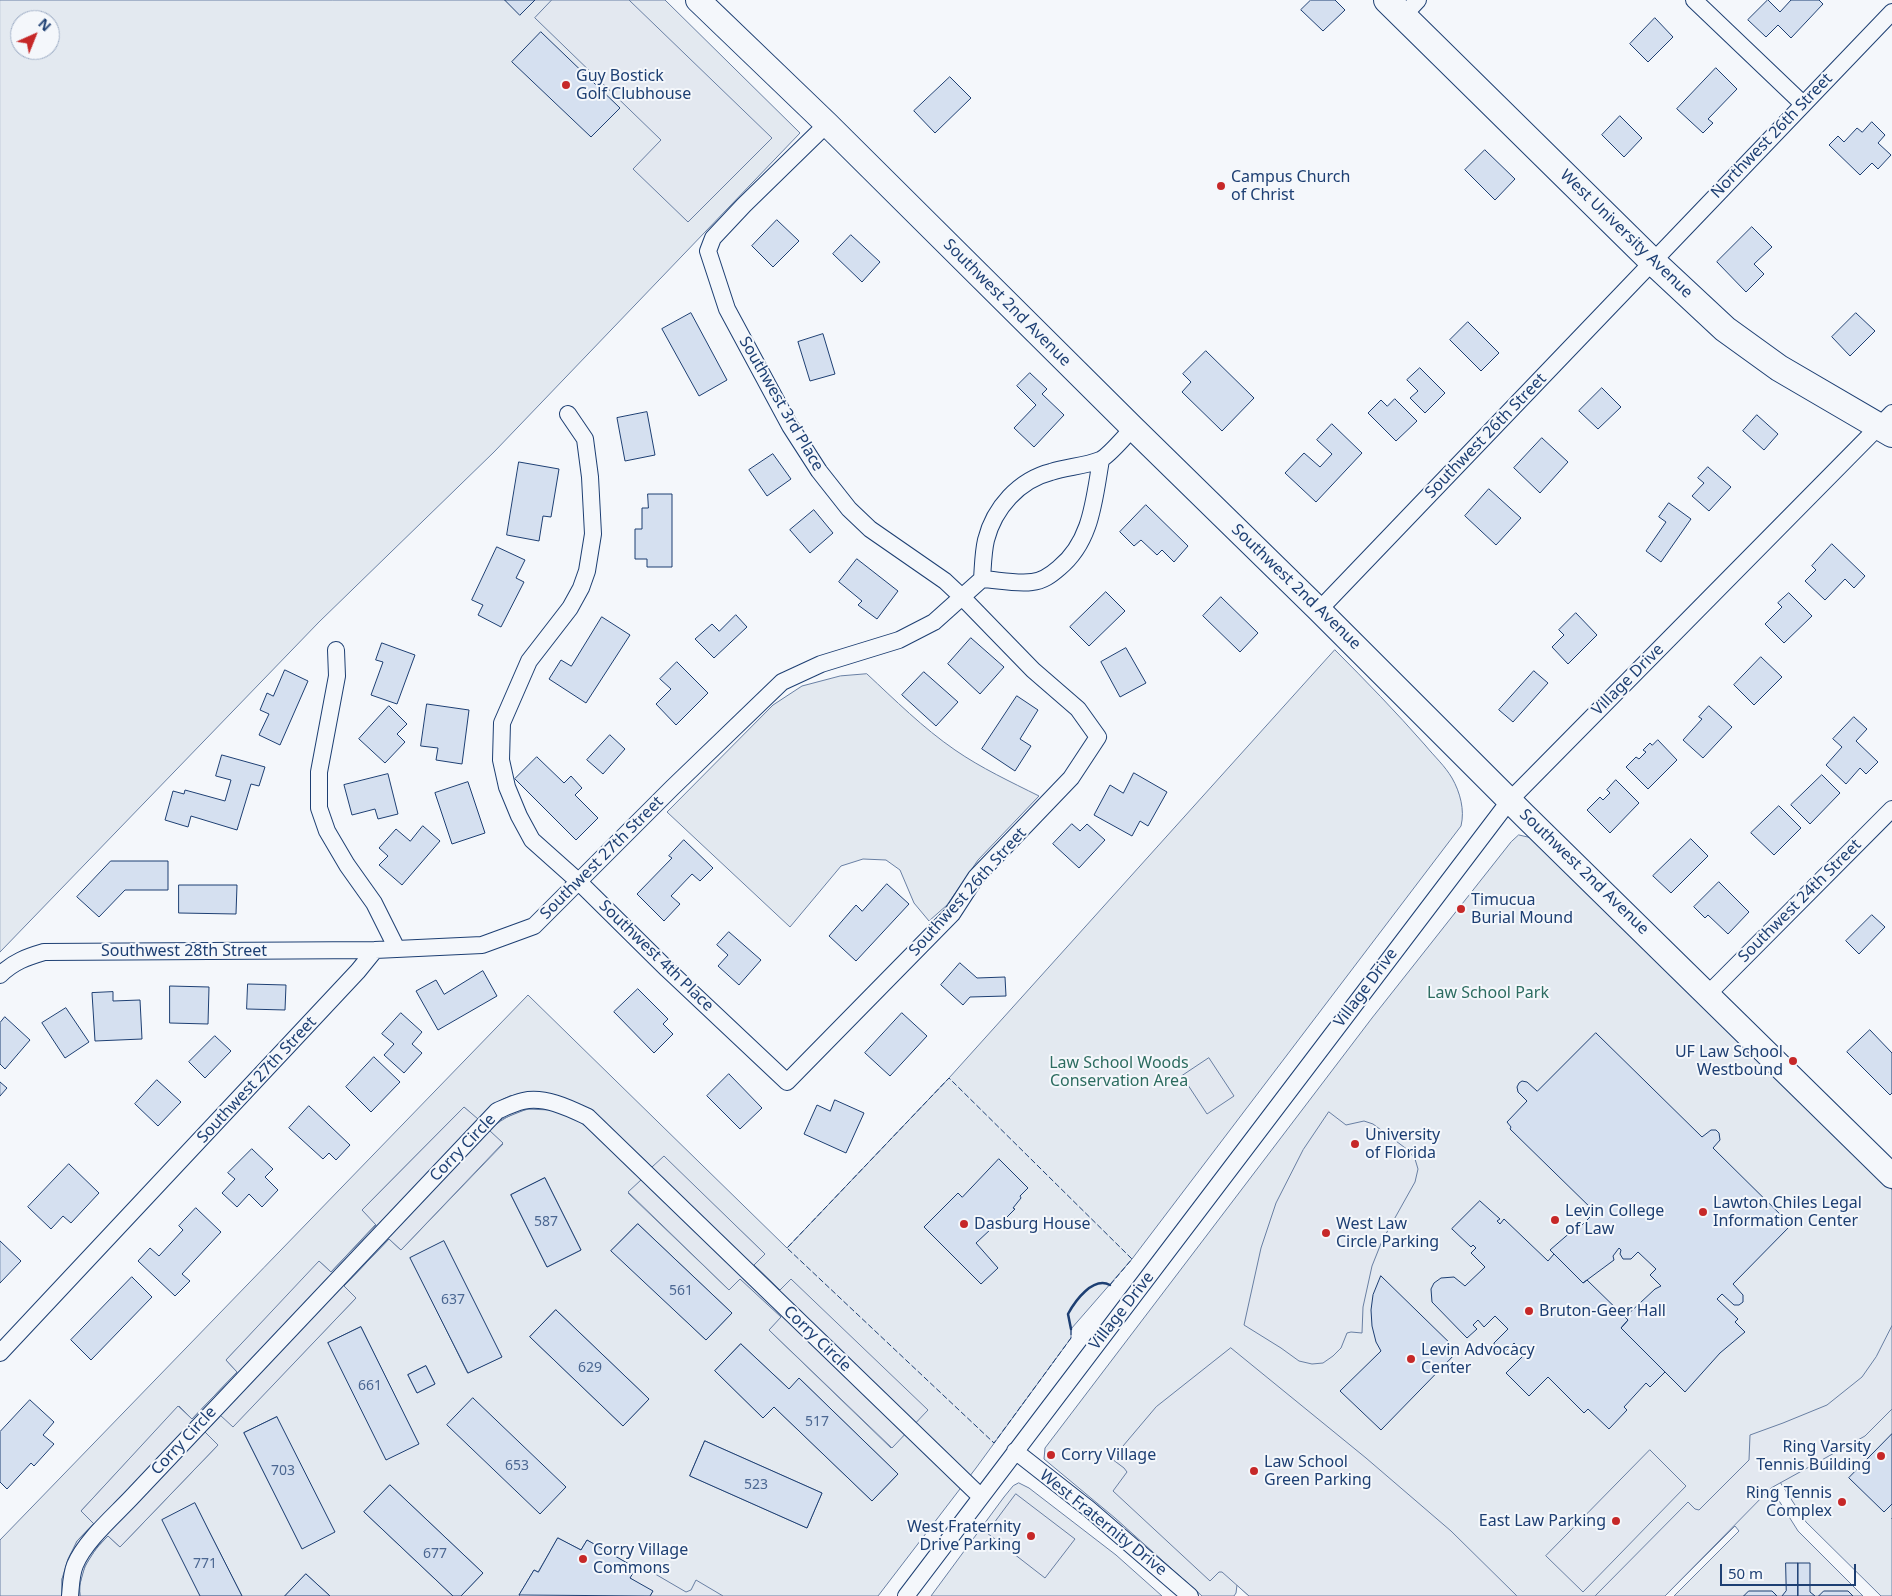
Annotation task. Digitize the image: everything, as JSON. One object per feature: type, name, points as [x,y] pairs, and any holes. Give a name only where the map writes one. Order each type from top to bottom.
[{"type":"main road","name":"Southwest 2nd Avenue","points":[[698,0],[827,124],[1892,1176]]},
{"type":"main road","name":"West University Avenue","points":[[1403,5],[1652,261],[1725,329],[1779,368],[1888,424]]},
{"type":"street","points":[[1694,0],[1803,104]]},
{"type":"street","name":"Northwest 26th Street","points":[[1652,261],[1892,12]]},
{"type":"street","name":"Southwest 3rd Place","points":[[827,124],[713,238],[708,252],[727,310],[790,426],[819,471],[849,509],[870,529],[945,581],[1033,670],[1078,709],[1098,737]]},
{"type":"street","name":"Southwest 26th Street","points":[[1319,610],[1484,440],[1652,261]]},
{"type":"street","name":"Southwest 4th Place","points":[[568,414],[585,439],[590,477],[593,534],[587,571],[570,608],[529,661],[502,723],[501,760],[507,787],[519,816],[532,840],[578,881],[667,969],[787,1082]]},
{"type":"street","name":"Village Drive","points":[[906,1596],[1510,800],[1888,424]]},
{"type":"street","points":[[1101,460],[1093,510],[1079,546],[1071,557],[1053,573],[1044,579],[1034,582],[1013,582],[982,578],[986,541],[994,516],[1012,494],[1030,480],[1050,472],[1101,460],[1133,428]]},
{"type":"street","name":"Southwest 27th Street","points":[[0,1353],[250,1088],[375,950],[482,945],[534,926],[672,788],[782,682],[821,664],[899,640],[934,622],[982,578]]},
{"type":"street","points":[[336,650],[337,676],[319,772],[319,808],[327,831],[347,865],[374,903],[397,949]]},
{"type":"street","name":"Southwest 26th Street","points":[[787,1082],[952,914],[976,877],[1071,778],[1098,737]]},
{"type":"street","name":"Southwest 24th Street","points":[[1708,994],[1892,810]]},
{"type":"street","name":"Southwest 28th Street","points":[[0,975],[8,967],[23,958],[44,952],[375,950]]},
{"type":"street","name":"Corry Circle","points":[[70,1596],[75,1565],[85,1548],[497,1111],[524,1100],[552,1103],[570,1108],[588,1117],[980,1496]]},
{"type":"street","name":"West Fraternity Drive","points":[[1015,1451],[1089,1509],[1190,1596]]},
{"type":"green space","points":[[0,0],[665,0],[800,133],[494,452],[319,622],[0,952]]},
{"type":"green space","name":"Law School Woods Conservation Area","points":[[1335,650],[1403,721],[1443,765],[1452,778],[1461,801],[1461,826],[1132,1259],[1071,1329],[1071,1338],[976,1468],[878,1596],[650,1596],[652,1592],[635,1568],[587,1540],[581,1550],[558,1538],[538,1572],[534,1570],[520,1596],[461,1596],[483,1573],[390,1485],[364,1512],[453,1596],[330,1596],[306,1574],[285,1596],[242,1596],[195,1504],[200,1596],[80,1596],[83,1571],[91,1556],[102,1542],[108,1536],[120,1547],[218,1445],[205,1432],[221,1415],[233,1426],[356,1298],[344,1286],[389,1239],[401,1250],[503,1144],[489,1130],[512,1115],[534,1108],[554,1110],[573,1118],[608,1145],[642,1179],[628,1193],[729,1290],[740,1278],[782,1317],[769,1330],[891,1448],[791,1279],[780,1290],[754,1265],[765,1254],[664,1157],[652,1168],[592,1111],[523,1094],[510,1096],[494,1104],[478,1120],[464,1107],[362,1210],[376,1224],[331,1272],[320,1262],[226,1360],[237,1372],[192,1419],[179,1406],[81,1511],[94,1523],[77,1541],[62,1579],[62,1596],[0,1596],[0,1540],[528,995],[787,1248],[949,1078]],"holes":[[[545,1178],[581,1250],[547,1267],[511,1195]],[[638,1224],[732,1313],[706,1340],[612,1251]],[[411,1258],[501,1357],[468,1373]],[[556,1310],[649,1399],[623,1426],[530,1337]],[[361,1327],[418,1443],[328,1343]],[[741,1344],[789,1389],[800,1379],[898,1474],[872,1501],[774,1407],[763,1418],[715,1371]],[[426,1366],[435,1384],[417,1393],[408,1375]],[[277,1417],[302,1548],[244,1433]],[[705,1441],[822,1493],[807,1528],[690,1476]]]},
{"type":"green space","points":[[867,674],[920,723],[955,750],[986,769],[1039,796],[978,860],[947,905],[929,921],[914,903],[900,870],[886,860],[863,859],[841,866],[790,927],[667,812],[773,705],[802,686],[840,676]]},
{"type":"green space","name":"Levin College of Law","points":[[1519,835],[1532,838],[1794,1092],[1892,1190],[1892,1596],[1881,1596],[1806,1522],[1780,1482],[1771,1488],[1798,1531],[1863,1596],[1674,1596],[1739,1531],[1735,1526],[1665,1596],[1249,1596],[1237,1585],[1234,1596],[1202,1596],[1115,1518],[1044,1459],[1045,1448],[1372,1018],[1511,842]]},
{"type":"green space","points":[[1019,1483],[1029,1488],[1116,1555],[1162,1596],[931,1596],[1004,1497],[1013,1486]]},
{"type":"shaded area","points":[[552,0],[629,0],[772,138],[688,222],[633,169],[661,140],[535,18]]},
{"type":"shaded area","points":[[1209,1058],[1234,1096],[1207,1114],[1182,1076]]},
{"type":"shaded area","points":[[538,1092],[554,1095],[592,1111],[652,1167],[664,1156],[765,1254],[754,1265],[780,1290],[791,1279],[928,1410],[892,1448],[769,1330],[781,1317],[740,1279],[729,1290],[628,1192],[642,1179],[583,1123],[569,1115],[550,1110],[527,1109],[502,1119],[489,1130],[503,1143],[401,1250],[389,1239],[344,1286],[356,1298],[233,1427],[220,1415],[205,1432],[218,1445],[120,1547],[108,1536],[97,1547],[85,1566],[79,1587],[80,1596],[62,1596],[62,1579],[68,1559],[77,1541],[94,1524],[81,1511],[178,1406],[192,1419],[237,1372],[226,1360],[319,1261],[331,1272],[376,1225],[362,1210],[464,1107],[478,1119],[494,1104],[510,1096]]},
{"type":"shaded area","name":"West Law Circle Parking","points":[[1329,1112],[1346,1125],[1364,1121],[1373,1124],[1408,1150],[1415,1159],[1418,1169],[1415,1182],[1382,1241],[1372,1266],[1363,1307],[1362,1333],[1347,1333],[1341,1348],[1333,1356],[1323,1363],[1312,1364],[1299,1361],[1244,1325],[1261,1248],[1276,1203],[1303,1150]]},
{"type":"shaded area","points":[[1892,1326],[1892,1409],[1865,1436],[1771,1488],[1665,1596],[1595,1596],[1688,1502],[1695,1509],[1699,1510],[1749,1460],[1750,1435],[1827,1405],[1862,1377],[1876,1357]]},
{"type":"shaded area","name":"Law School Green Parking","points":[[1231,1348],[1366,1458],[1451,1531],[1517,1596],[1249,1596],[1222,1572],[1219,1572],[1210,1581],[1113,1491],[1127,1472],[1112,1459],[1156,1407]]},
{"type":"shaded area","name":"East Law Parking","points":[[1650,1450],[1686,1486],[1583,1592],[1546,1556]]},
{"type":"shaded area","name":"West Fraternity Drive Parking","points":[[1016,1494],[1075,1539],[1045,1578],[987,1533]]},
{"type":"shaded area","points":[[638,1564],[686,1592],[691,1590],[696,1580],[723,1596],[650,1596],[652,1592],[630,1578]]},
{"type":"building","points":[[505,0],[535,0],[520,15]]},
{"type":"building","points":[[1311,0],[1335,0],[1345,10],[1323,31],[1301,10]]},
{"type":"building","points":[[1768,0],[1780,12],[1791,0],[1819,0],[1823,4],[1791,38],[1778,25],[1766,37],[1748,20]]},
{"type":"building","points":[[1655,18],[1673,37],[1648,62],[1630,44]]},
{"type":"building","name":"Guy Bostick Golf Clubhouse","points":[[541,32],[620,108],[591,137],[512,62]]},
{"type":"building","points":[[1716,68],[1737,89],[1708,119],[1713,123],[1703,133],[1677,109]]},
{"type":"building","points":[[950,77],[971,98],[935,133],[914,111]]},
{"type":"building","points":[[1620,116],[1642,138],[1624,157],[1602,135]]},
{"type":"building","points":[[1872,122],[1885,135],[1878,143],[1891,155],[1878,169],[1872,163],[1860,175],[1829,145],[1838,136],[1844,142],[1857,128],[1862,132]]},
{"type":"building","points":[[1485,150],[1515,179],[1495,200],[1465,170]]},
{"type":"building","points":[[777,220],[799,241],[773,267],[752,246]]},
{"type":"building","points":[[1752,227],[1772,247],[1754,264],[1764,274],[1746,292],[1717,262]]},
{"type":"building","points":[[851,235],[880,262],[862,282],[833,254]]},
{"type":"building","points":[[691,313],[727,380],[699,396],[662,329]]},
{"type":"building","points":[[1856,313],[1875,331],[1850,356],[1832,337]]},
{"type":"building","points":[[1468,322],[1499,353],[1481,371],[1450,340]]},
{"type":"building","points":[[823,334],[835,374],[810,381],[798,342]]},
{"type":"building","points":[[1206,351],[1254,398],[1222,431],[1182,392],[1191,382],[1183,374]]},
{"type":"building","points":[[1420,368],[1445,393],[1425,413],[1410,398],[1418,391],[1407,380]]},
{"type":"building","points":[[1030,373],[1047,389],[1042,394],[1064,415],[1034,447],[1014,428],[1036,405],[1017,386]]},
{"type":"building","points":[[1602,388],[1621,407],[1598,429],[1579,411]]},
{"type":"building","points":[[1395,399],[1417,421],[1396,441],[1368,413],[1381,400],[1387,406]]},
{"type":"building","points":[[647,412],[655,455],[625,461],[617,418]]},
{"type":"building","points":[[1757,415],[1778,434],[1764,450],[1743,431]]},
{"type":"building","points":[[1332,424],[1362,453],[1316,502],[1285,473],[1304,453],[1320,467],[1332,454],[1317,440]]},
{"type":"building","points":[[1542,438],[1568,462],[1540,493],[1514,468]]},
{"type":"building","points":[[773,454],[791,479],[767,496],[749,470]]},
{"type":"building","points":[[519,462],[559,469],[551,517],[543,516],[539,541],[507,535]]},
{"type":"building","points":[[1708,467],[1731,487],[1709,511],[1692,496],[1704,483],[1698,478]]},
{"type":"building","points":[[1489,489],[1521,518],[1496,545],[1465,516]]},
{"type":"building","points":[[648,494],[672,494],[672,567],[647,567],[647,559],[635,559],[635,529],[642,529],[642,508],[648,508]]},
{"type":"building","points":[[1669,503],[1691,519],[1661,562],[1646,551],[1666,522],[1659,517]]},
{"type":"building","points":[[1146,505],[1188,546],[1174,562],[1162,550],[1157,555],[1141,540],[1134,546],[1120,532]]},
{"type":"building","points":[[814,510],[833,533],[810,553],[790,530]]},
{"type":"building","points":[[1832,544],[1865,576],[1854,588],[1845,579],[1825,600],[1805,581],[1816,570],[1812,566]]},
{"type":"building","points":[[497,547],[525,560],[516,578],[524,582],[501,627],[478,615],[483,605],[472,600]]},
{"type":"building","points":[[857,559],[898,591],[877,619],[858,605],[862,601],[839,582]]},
{"type":"building","points":[[1106,592],[1125,611],[1089,646],[1070,627]]},
{"type":"building","points":[[1789,593],[1812,616],[1784,643],[1765,624],[1782,607],[1778,603]]},
{"type":"building","points":[[1221,597],[1258,633],[1240,652],[1203,616]]},
{"type":"building","points":[[1576,613],[1597,635],[1568,664],[1552,647],[1564,635],[1559,630]]},
{"type":"building","points":[[736,615],[747,627],[714,658],[695,639],[712,624],[719,631]]},
{"type":"building","points":[[602,617],[630,635],[586,703],[549,679],[561,660],[571,666]]},
{"type":"building","points":[[971,638],[1004,667],[980,694],[948,664]]},
{"type":"building","points":[[382,643],[415,655],[397,704],[371,695],[383,662],[376,660]]},
{"type":"building","points":[[1126,648],[1146,683],[1120,697],[1101,662]]},
{"type":"building","points":[[1761,657],[1782,677],[1754,705],[1734,685]]},
{"type":"building","points":[[677,662],[708,693],[676,725],[656,704],[671,689],[660,679]]},
{"type":"building","points":[[285,670],[308,681],[280,745],[259,735],[269,714],[260,710],[267,693],[273,696]]},
{"type":"building","points":[[1534,671],[1548,683],[1513,722],[1499,710]]},
{"type":"building","points":[[924,672],[958,702],[936,726],[902,695]]},
{"type":"building","points":[[1017,696],[1038,710],[1020,739],[1031,746],[1015,771],[982,749]]},
{"type":"building","points":[[427,704],[469,710],[462,764],[436,760],[438,748],[421,746]]},
{"type":"building","points":[[389,706],[407,724],[397,734],[405,742],[385,763],[359,739]]},
{"type":"building","points":[[1709,706],[1732,727],[1703,758],[1683,740],[1702,719],[1699,717]]},
{"type":"building","points":[[1854,717],[1867,729],[1856,741],[1878,762],[1866,774],[1860,768],[1846,784],[1826,765],[1842,747],[1833,739]]},
{"type":"building","points":[[610,735],[625,749],[603,774],[587,760]]},
{"type":"building","points":[[1658,740],[1677,760],[1648,789],[1626,767],[1636,757],[1639,759],[1646,752],[1643,750],[1650,743],[1652,745]]},
{"type":"building","points":[[222,755],[265,767],[259,786],[251,784],[237,830],[191,816],[188,827],[165,820],[173,791],[184,794],[185,790],[225,801],[231,780],[216,776]]},
{"type":"building","points":[[537,757],[564,783],[571,776],[582,788],[575,795],[598,818],[576,840],[515,779]]},
{"type":"building","points":[[1134,773],[1167,792],[1148,826],[1140,821],[1132,836],[1094,815],[1110,785],[1123,793]]},
{"type":"building","points":[[388,774],[398,814],[378,819],[375,809],[352,815],[344,785]]},
{"type":"building","points":[[1822,775],[1840,793],[1810,824],[1791,805]]},
{"type":"building","points":[[1616,780],[1639,803],[1610,833],[1587,810],[1600,797],[1603,800],[1610,793],[1607,790]]},
{"type":"building","points":[[468,782],[485,833],[452,844],[435,793]]},
{"type":"building","points":[[1779,806],[1801,828],[1774,855],[1751,833]]},
{"type":"building","points":[[1072,824],[1080,831],[1087,824],[1105,840],[1079,868],[1053,844]]},
{"type":"building","points":[[423,826],[440,841],[402,885],[379,865],[388,856],[379,848],[396,829],[410,841]]},
{"type":"building","points":[[1691,839],[1708,856],[1671,893],[1653,876]]},
{"type":"building","points":[[684,840],[713,868],[700,881],[692,874],[671,896],[680,904],[664,921],[637,894],[672,858],[669,856]]},
{"type":"building","points":[[111,861],[168,861],[168,890],[125,890],[99,917],[77,897]]},
{"type":"building","points":[[1719,882],[1749,912],[1728,934],[1708,915],[1705,918],[1694,907]]},
{"type":"building","points":[[887,884],[909,904],[856,961],[829,936],[856,905],[862,911]]},
{"type":"building","points":[[179,885],[237,885],[236,914],[179,913]]},
{"type":"building","points":[[1872,915],[1885,927],[1859,954],[1846,941]]},
{"type":"building","points":[[729,932],[761,960],[739,985],[718,966],[728,955],[717,945]]},
{"type":"building","points":[[960,963],[977,978],[1005,977],[1006,996],[970,997],[963,1005],[941,985]]},
{"type":"building","points":[[483,971],[497,996],[438,1030],[416,991],[436,980],[444,994]]},
{"type":"building","points":[[248,984],[286,985],[285,1010],[247,1009]]},
{"type":"building","points":[[170,986],[209,987],[208,1024],[170,1023]]},
{"type":"building","points":[[638,989],[668,1019],[663,1024],[673,1034],[654,1053],[614,1012]]},
{"type":"building","points":[[113,992],[113,1001],[140,1000],[142,1039],[95,1041],[92,993]]},
{"type":"building","points":[[66,1008],[89,1042],[65,1058],[42,1023]]},
{"type":"building","points":[[401,1013],[422,1032],[412,1044],[422,1053],[404,1073],[384,1055],[394,1044],[382,1034]]},
{"type":"building","points":[[902,1013],[927,1036],[890,1076],[865,1053]]},
{"type":"building","points":[[5,1017],[30,1040],[5,1069],[0,1064],[0,1023]]},
{"type":"building","points":[[1870,1030],[1892,1053],[1892,1093],[1890,1095],[1847,1052]]},
{"type":"building","points":[[1596,1033],[1702,1137],[1711,1130],[1716,1130],[1719,1133],[1720,1140],[1713,1148],[1791,1225],[1733,1284],[1743,1295],[1743,1302],[1739,1305],[1734,1305],[1722,1294],[1717,1299],[1738,1319],[1735,1322],[1745,1332],[1720,1353],[1685,1392],[1621,1328],[1628,1320],[1625,1317],[1655,1289],[1661,1286],[1650,1275],[1656,1269],[1638,1252],[1631,1259],[1623,1259],[1619,1248],[1613,1256],[1614,1260],[1583,1283],[1550,1250],[1580,1224],[1581,1226],[1595,1212],[1510,1129],[1511,1127],[1507,1122],[1527,1101],[1518,1092],[1517,1087],[1519,1083],[1522,1081],[1527,1082],[1537,1091]]},
{"type":"building","points":[[215,1036],[231,1051],[205,1078],[189,1062]]},
{"type":"building","points":[[374,1057],[400,1082],[371,1112],[346,1087]]},
{"type":"building","points":[[729,1074],[762,1108],[740,1129],[707,1096]]},
{"type":"building","points":[[157,1080],[181,1102],[158,1126],[135,1104]]},
{"type":"building","points":[[0,1082],[7,1088],[0,1096]]},
{"type":"building","points":[[835,1100],[864,1113],[846,1153],[804,1134],[817,1105],[830,1111]]},
{"type":"building","points":[[309,1106],[350,1145],[336,1160],[329,1153],[323,1159],[289,1128]]},
{"type":"building","points":[[252,1149],[273,1169],[265,1177],[278,1190],[262,1207],[249,1194],[237,1207],[222,1193],[235,1179],[228,1173]]},
{"type":"building","name":"Dasburg House","points":[[999,1159],[1028,1188],[1020,1196],[1021,1198],[1013,1208],[1015,1209],[994,1230],[992,1228],[976,1243],[998,1268],[981,1284],[924,1227],[958,1193],[962,1197]]},
{"type":"building","points":[[69,1164],[99,1193],[71,1223],[63,1216],[51,1229],[28,1207]]},
{"type":"building","points":[[545,1178],[581,1250],[547,1267],[511,1195]]},
{"type":"building","name":"Bruton-Geer Hall","points":[[1480,1201],[1500,1219],[1497,1221],[1500,1224],[1504,1219],[1548,1261],[1554,1254],[1583,1283],[1587,1280],[1628,1320],[1621,1328],[1665,1372],[1650,1387],[1646,1383],[1624,1407],[1627,1410],[1609,1429],[1588,1409],[1584,1413],[1548,1377],[1529,1396],[1506,1373],[1525,1354],[1514,1343],[1504,1353],[1495,1351],[1494,1343],[1508,1329],[1495,1316],[1484,1327],[1478,1320],[1473,1325],[1477,1329],[1467,1338],[1432,1302],[1431,1289],[1434,1283],[1441,1278],[1454,1277],[1465,1286],[1485,1267],[1471,1253],[1476,1248],[1473,1245],[1471,1247],[1452,1229]]},
{"type":"building","points":[[196,1208],[221,1232],[182,1274],[190,1281],[175,1296],[138,1261],[150,1248],[159,1256],[183,1230],[179,1226]]},
{"type":"building","points":[[638,1224],[732,1313],[706,1340],[611,1251]]},
{"type":"building","points":[[0,1241],[21,1261],[0,1283]]},
{"type":"building","points":[[444,1241],[502,1357],[468,1373],[410,1258]]},
{"type":"building","name":"Levin Advocacy Center","points":[[1381,1276],[1458,1351],[1381,1430],[1340,1391],[1381,1351],[1376,1342],[1372,1326],[1371,1310],[1373,1295]]},
{"type":"building","points":[[132,1277],[152,1297],[91,1360],[71,1340]]},
{"type":"building","points":[[556,1310],[649,1399],[623,1426],[530,1337]]},
{"type":"building","points":[[361,1327],[419,1444],[386,1460],[328,1343]]},
{"type":"building","points":[[741,1344],[789,1389],[799,1378],[898,1474],[872,1501],[774,1407],[763,1418],[715,1371]]},
{"type":"building","points":[[426,1366],[435,1384],[417,1393],[408,1375]]},
{"type":"building","points":[[473,1398],[566,1487],[540,1514],[447,1425]]},
{"type":"building","points":[[30,1400],[54,1422],[43,1435],[54,1444],[34,1466],[31,1463],[7,1489],[0,1482],[0,1432]]},
{"type":"building","points":[[277,1417],[335,1532],[302,1549],[244,1433]]},
{"type":"building","name":"Ring Varsity Tennis Building","points":[[1892,1434],[1892,1504],[1884,1512],[1849,1478]]},
{"type":"building","points":[[705,1441],[822,1493],[807,1528],[690,1476]]},
{"type":"building","points":[[390,1485],[483,1573],[461,1596],[453,1596],[364,1512]]},
{"type":"building","points":[[195,1503],[242,1596],[200,1596],[162,1520]]},
{"type":"building","name":"Corry Village Commons","points":[[558,1538],[581,1550],[587,1540],[636,1568],[630,1578],[653,1591],[650,1596],[519,1595],[534,1570],[538,1572]]},
{"type":"building","points":[[1786,1563],[1798,1563],[1798,1596],[1782,1596],[1786,1591]]},
{"type":"building","points":[[1798,1563],[1810,1563],[1810,1592],[1815,1596],[1798,1596]]},
{"type":"building","points":[[306,1574],[330,1596],[285,1596]]},
{"type":"building","points":[[1749,1591],[1772,1591],[1777,1596],[1744,1596]]},
{"type":"building","points":[[1824,1591],[1848,1591],[1853,1596],[1819,1596]]},
{"type":"fence","points":[[1071,1329],[1071,1338],[994,1443],[787,1248],[949,1078],[1132,1259],[1110,1285]]},
{"type":"wall","points":[[1071,1329],[1068,1314],[1085,1291],[1097,1284],[1104,1283],[1110,1285]]},
{"type":"place","name":"Guy Bostick Golf Clubhouse","points":[[566,85]]},
{"type":"place","name":"Campus Church of Christ","points":[[1221,186]]},
{"type":"place","name":"Timucua Burial Mound","points":[[1461,909]]},
{"type":"place","name":"UF Law School Westbound","points":[[1793,1061]]},
{"type":"place","name":"University of Florida","points":[[1355,1144]]},
{"type":"place","name":"Lawton Chiles Legal Information Center","points":[[1703,1212]]},
{"type":"place","name":"Levin College of Law","points":[[1555,1220]]},
{"type":"place","name":"Dasburg House","points":[[964,1224]]},
{"type":"place","name":"West Law Circle Parking","points":[[1326,1233]]},
{"type":"place","name":"Bruton-Geer Hall","points":[[1529,1311]]},
{"type":"place","name":"Levin Advocacy Center","points":[[1411,1359]]},
{"type":"place","name":"Corry Village","points":[[1051,1455]]},
{"type":"place","name":"Ring Varsity Tennis Building","points":[[1881,1456]]},
{"type":"place","name":"Law School Green Parking","points":[[1254,1471]]},
{"type":"place","name":"Ring Tennis Complex","points":[[1842,1502]]},
{"type":"place","name":"East Law Parking","points":[[1616,1521]]},
{"type":"place","name":"West Fraternity Drive Parking","points":[[1031,1536]]},
{"type":"place","name":"Corry Village Commons","points":[[583,1559]]},
{"type":"park label","name":"Law School Park","points":[[1488,993]]}]
